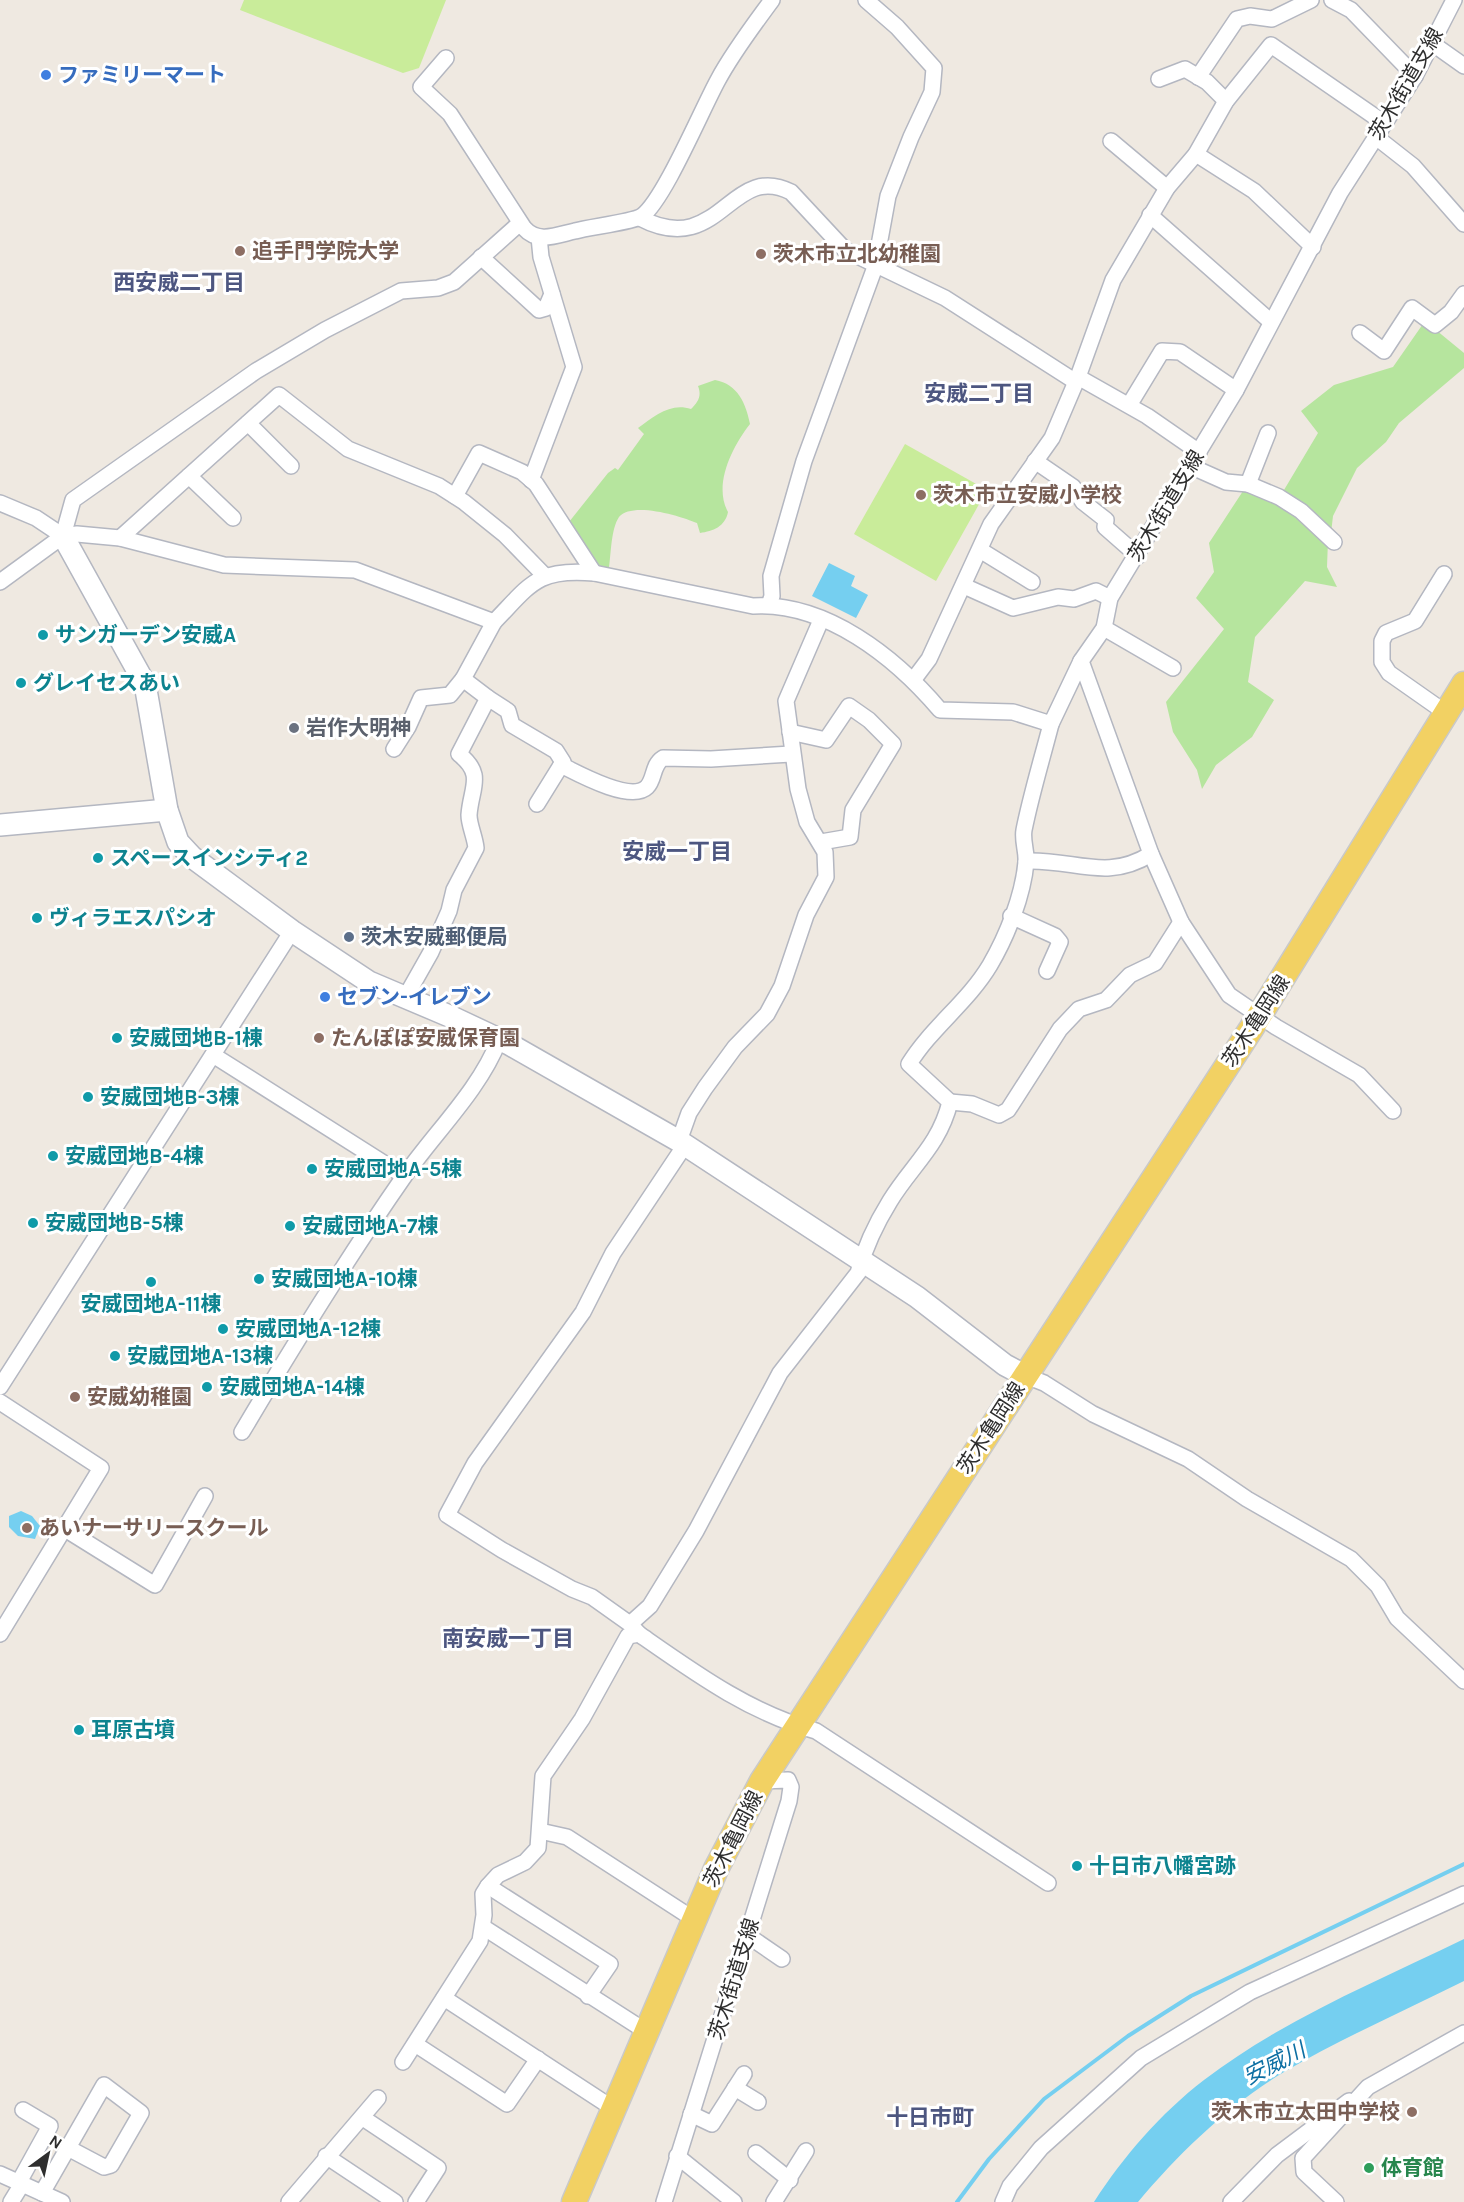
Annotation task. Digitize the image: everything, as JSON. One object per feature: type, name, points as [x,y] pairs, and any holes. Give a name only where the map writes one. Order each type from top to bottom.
[{"type":"main road","name":"茨木亀岡線","points":[[574,2202],[723,1854],[762,1781],[1260,1016],[1464,684]]},
{"type":"street","points":[[446,58],[421,87],[450,114],[527,232],[539,237],[552,237],[640,218],[647,211],[666,182],[719,78],[772,0]]},
{"type":"street","points":[[770,605],[771,576],[804,461],[875,267],[888,196],[911,137],[932,92],[936,74],[934,68],[897,27],[866,0]]},
{"type":"street","points":[[1198,77],[1237,19],[1250,15],[1272,19],[1311,0]]},
{"type":"street","points":[[1332,0],[1351,10],[1415,76]]},
{"type":"street","name":"茨木街道支線","points":[[950,1102],[909,1064],[922,1041],[936,1030],[989,967],[1011,916],[1026,861],[1024,833],[1051,724],[1081,661],[1104,628],[1110,598],[1138,556],[1236,390],[1340,193],[1415,76],[1457,4]]},
{"type":"street","points":[[1433,44],[1464,66]]},
{"type":"street","points":[[914,679],[929,659],[991,524],[1052,438],[1077,379],[1113,280],[1167,188],[1196,154],[1226,101],[1271,45],[1384,123]]},
{"type":"street","points":[[1159,79],[1185,69],[1226,101]]},
{"type":"street","points":[[1376,137],[1413,166],[1464,224]]},
{"type":"street","points":[[1112,141],[1167,188]]},
{"type":"street","points":[[1196,154],[1254,191],[1313,247]]},
{"type":"street","points":[[640,218],[656,226],[679,229],[711,219],[722,212],[736,197],[751,189],[771,186],[791,192],[837,244],[875,267],[945,298],[1077,379],[1147,417],[1199,452]]},
{"type":"street","points":[[1150,215],[1271,322]]},
{"type":"street","points":[[63,536],[73,500],[256,371],[325,330],[401,291],[438,288],[450,284],[520,223]]},
{"type":"street","points":[[531,480],[574,367],[541,257],[539,237]]},
{"type":"street","points":[[481,256],[539,309],[546,308],[552,294]]},
{"type":"street","points":[[1359,333],[1384,351],[1412,308],[1436,325],[1457,314],[1464,294]]},
{"type":"street","points":[[1131,402],[1162,351],[1180,352],[1236,390]]},
{"type":"street","points":[[120,538],[279,395],[348,449],[439,486],[455,496],[505,535],[544,575]]},
{"type":"street","points":[[248,423],[291,466]]},
{"type":"street","points":[[1248,484],[1268,433]]},
{"type":"street","points":[[455,496],[479,453],[522,472],[531,480],[594,573]]},
{"type":"street","points":[[1035,461],[1073,487],[1083,502],[1106,520],[1105,527],[1138,556]]},
{"type":"street","points":[[1190,466],[1226,482],[1248,484],[1280,497],[1301,511],[1334,542]]},
{"type":"street","points":[[189,476],[233,518]]},
{"type":"street","points":[[0,503],[36,518],[63,536],[145,684],[167,810],[178,842],[192,857],[292,931],[369,982],[499,1040],[682,1143],[917,1297],[1005,1365],[1044,1383],[1093,1414],[1188,1459],[1247,1499],[1351,1560],[1378,1586],[1397,1617],[1464,1681]]},
{"type":"street","points":[[0,582],[63,536],[77,534],[120,538],[224,566],[355,570],[494,622]]},
{"type":"street","points":[[980,550],[1032,582]]},
{"type":"street","points":[[394,749],[408,727],[421,698],[450,695],[463,679],[494,622],[544,575],[570,571],[594,573],[753,606],[770,605],[795,609],[850,633],[914,679],[940,710],[1012,712],[1051,724]]},
{"type":"street","points":[[1444,574],[1415,621],[1386,633],[1382,641],[1382,662],[1389,673],[1446,713]]},
{"type":"street","points":[[964,586],[1014,608],[1058,597],[1074,599],[1096,591],[1110,598]]},
{"type":"street","points":[[821,620],[786,701],[791,754],[807,822],[821,842],[826,861],[826,877],[806,915],[782,986],[767,1014],[735,1047],[689,1113],[682,1143],[613,1253],[583,1312],[475,1463],[447,1515],[502,1550],[572,1589],[592,1597],[713,1685],[777,1720],[816,1731],[1048,1883]]},
{"type":"street","points":[[1104,628],[1173,668]]},
{"type":"street","points":[[1081,661],[1151,854],[1181,922],[1229,995],[1359,1075],[1393,1111]]},
{"type":"street","points":[[463,679],[508,711],[512,725],[556,751],[563,762],[537,804]]},
{"type":"street","points":[[405,998],[431,952],[449,911],[454,890],[476,848],[469,817],[475,771],[471,764],[459,754],[488,698]]},
{"type":"street","points":[[790,732],[826,740],[849,706],[869,720],[893,744],[853,810],[850,837],[821,842]]},
{"type":"street","points":[[561,765],[594,782],[622,790],[641,790],[648,786],[657,764],[663,758],[711,759],[791,754]]},
{"type":"street","points":[[0,825],[167,810]]},
{"type":"street","points":[[1026,861],[1049,860],[1118,869],[1135,864],[1151,854]]},
{"type":"street","points":[[1011,916],[1055,936],[1060,942],[1047,971]]},
{"type":"street","points":[[402,2062],[473,1954],[483,1927],[483,1894],[488,1886],[498,1875],[525,1862],[534,1854],[540,1841],[543,1776],[582,1719],[628,1636],[696,1531],[780,1373],[858,1274],[862,1260],[890,1201],[944,1126],[950,1102],[972,1104],[999,1115],[1008,1110],[1029,1081],[1060,1029],[1079,1009],[1106,1000],[1130,975],[1155,963],[1181,922]]},
{"type":"street","points":[[0,1387],[292,931]]},
{"type":"street","points":[[242,1432],[316,1308],[404,1176],[475,1082],[499,1040]]},
{"type":"street","points":[[213,1055],[404,1176]]},
{"type":"street","points":[[0,1402],[101,1468],[65,1529],[4,1618],[0,1635]]},
{"type":"street","points":[[65,1529],[155,1585],[205,1496]]},
{"type":"street","name":"茨木街道支線","points":[[664,2202],[780,1837],[791,1793],[788,1780],[762,1781]]},
{"type":"street","points":[[540,1831],[567,1837],[694,1920]]},
{"type":"street","points":[[488,1886],[610,1965],[588,1996]]},
{"type":"street","points":[[1003,2202],[1010,2186],[1041,2148],[1141,2058],[1250,1992],[1464,1894]]},
{"type":"street","points":[[483,1927],[646,2032]]},
{"type":"street","points":[[747,1935],[782,1959]]},
{"type":"street","points":[[444,1998],[614,2109]]},
{"type":"street","points":[[1232,2202],[1277,2155],[1368,2087],[1464,2033]]},
{"type":"street","points":[[415,2044],[507,2104],[538,2059]]},
{"type":"street","points":[[691,2114],[712,2124],[744,2074]]},
{"type":"street","points":[[42,2193],[104,2085],[141,2113],[111,2165],[104,2167],[68,2148]]},
{"type":"street","points":[[1336,2202],[1304,2172],[1303,2158],[1368,2087]]},
{"type":"street","points":[[735,2088],[758,2102]]},
{"type":"street","points":[[289,2202],[378,2098]]},
{"type":"street","points":[[11,2202],[50,2126],[23,2110]]},
{"type":"street","points":[[363,2118],[438,2168],[416,2202]]},
{"type":"street","points":[[774,2202],[790,2180],[806,2151]]},
{"type":"street","points":[[756,2153],[790,2180]]},
{"type":"street","points":[[326,2156],[395,2202]]},
{"type":"street","points":[[678,2156],[734,2202]]},
{"type":"street","points":[[0,2174],[62,2202]]},
{"type":"green space","points":[[244,0],[446,0],[419,68],[403,73],[240,10]]},
{"type":"green space","points":[[1425,321],[1464,353],[1464,368],[1399,423],[1386,442],[1357,468],[1333,516],[1331,533],[1281,495],[1318,433],[1301,411],[1334,385],[1393,367]]},
{"type":"green space","points":[[715,380],[730,386],[740,396],[750,424],[731,455],[724,478],[724,501],[728,512],[724,521],[714,529],[700,533],[697,523],[680,517],[657,511],[625,512],[619,517],[614,528],[609,568],[597,566],[569,522],[608,473],[615,468],[618,470],[644,434],[638,428],[670,409],[684,407],[691,409],[699,399],[698,386]]},
{"type":"green space","points":[[905,444],[987,490],[936,581],[854,534]]},
{"type":"green space","points":[[1243,491],[1255,492],[1278,501],[1328,540],[1327,567],[1337,587],[1305,581],[1255,637],[1248,682],[1274,700],[1252,737],[1216,765],[1202,789],[1197,770],[1173,732],[1166,702],[1224,629],[1196,598],[1214,572],[1209,543]]},
{"type":"water","points":[[829,563],[855,576],[851,586],[868,595],[856,618],[812,596]]},
{"type":"water","points":[[21,1511],[32,1516],[40,1526],[35,1539],[18,1536],[9,1527],[9,1516]]},
{"type":"water","name":"安威川","points":[[1464,1939],[1464,1981],[1328,2048],[1264,2085],[1206,2131],[1138,2202],[1094,2202],[1130,2152],[1158,2121],[1188,2093],[1234,2058],[1297,2020]]},
{"type":"waterway","points":[[957,2202],[989,2159],[1044,2099],[1128,2036],[1191,1996],[1464,1864]]},
{"type":"place","name":"ファミリーマート","points":[[46,75]]},
{"type":"place","name":"追手門学院大学","points":[[240,251]]},
{"type":"place","name":"茨木市立北幼稚園","points":[[761,254]]},
{"type":"place","name":"茨木市立安威小学校","points":[[921,495]]},
{"type":"place","name":"サンガーデン安威A","points":[[43,635]]},
{"type":"place","name":"グレイセスあい","points":[[21,683]]},
{"type":"place","name":"岩作大明神","points":[[294,728]]},
{"type":"place","name":"スペースインシティ2","points":[[98,858]]},
{"type":"place","name":"ヴィラエスパシオ","points":[[37,918]]},
{"type":"place","name":"茨木安威郵便局","points":[[349,937]]},
{"type":"place","name":"セブン-イレブン","points":[[325,997]]},
{"type":"place","name":"安威団地B-1棟","points":[[117,1038]]},
{"type":"place","name":"たんぽぽ安威保育園","points":[[319,1038]]},
{"type":"place","name":"安威団地B-3棟","points":[[88,1097]]},
{"type":"place","name":"安威団地B-4棟","points":[[53,1156]]},
{"type":"place","name":"安威団地A-5棟","points":[[312,1169]]},
{"type":"place","name":"安威団地B-5棟","points":[[33,1223]]},
{"type":"place","name":"安威団地A-7棟","points":[[290,1226]]},
{"type":"place","name":"安威団地A-10棟","points":[[259,1279]]},
{"type":"place","name":"安威団地A-11棟","points":[[151,1282]]},
{"type":"place","name":"安威団地A-12棟","points":[[223,1329]]},
{"type":"place","name":"安威団地A-13棟","points":[[115,1356]]},
{"type":"place","name":"安威団地A-14棟","points":[[207,1387]]},
{"type":"place","name":"安威幼稚園","points":[[75,1397]]},
{"type":"place","name":"あいナーサリースクール","points":[[27,1528]]},
{"type":"place","name":"耳原古墳","points":[[79,1730]]},
{"type":"place","name":"十日市八幡宮跡","points":[[1077,1866]]},
{"type":"place","name":"茨木市立太田中学校","points":[[1412,2112]]},
{"type":"place","name":"体育館","points":[[1369,2168]]},
{"type":"district","name":"西安威二丁目","points":[[179,282]]},
{"type":"district","name":"安威二丁目","points":[[979,393]]},
{"type":"district","name":"安威一丁目","points":[[677,851]]},
{"type":"district","name":"南安威一丁目","points":[[508,1638]]},
{"type":"district","name":"十日市町","points":[[930,2117]]}]
